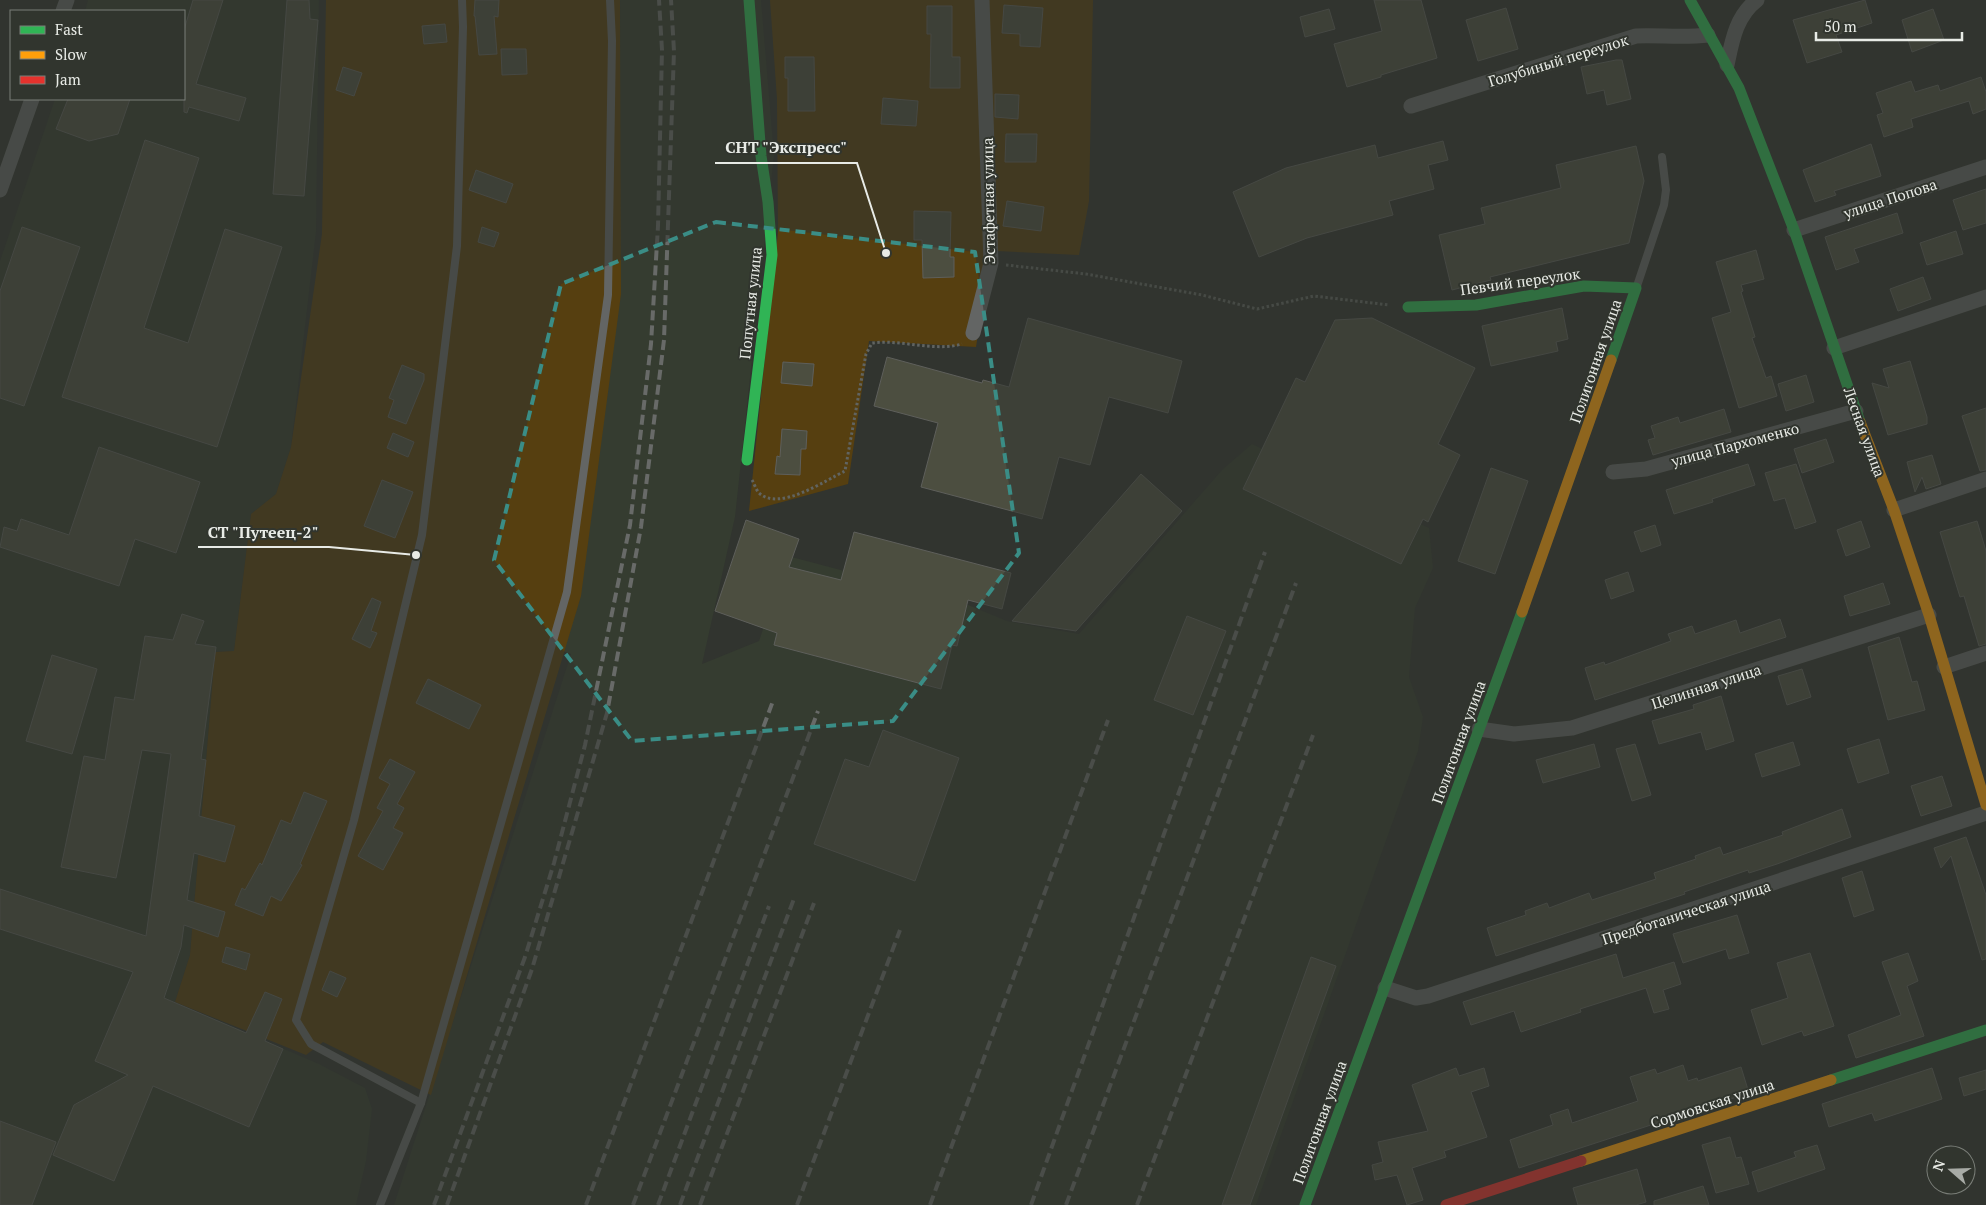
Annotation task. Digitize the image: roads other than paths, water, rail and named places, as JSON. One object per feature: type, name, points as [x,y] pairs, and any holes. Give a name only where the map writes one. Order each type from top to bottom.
[{"type":"street","name":"Попутная улица","points":[[747,460],[772,255],[768,202],[761,156],[749,0]]},
{"type":"street","name":"Эстафетная улица","points":[[973,333],[991,263],[982,0]]},
{"type":"street","name":"Лесная улица","points":[[1690,0],[1739,88],[1794,230],[1856,411],[1894,510],[1929,615],[1986,805]]},
{"type":"street","points":[[1727,65],[1732,42],[1741,16],[1755,2]]},
{"type":"street","name":"Голубиный переулок","points":[[1411,106],[1636,36],[1690,37],[1708,35]]},
{"type":"street","points":[[0,190],[32,100]]},
{"type":"street","name":"улица Попова","points":[[1794,230],[1986,167]]},
{"type":"street","name":"Певчий переулок","points":[[1408,307],[1476,304],[1584,286],[1636,288]]},
{"type":"street","name":"Полигонная улица","points":[[1304,1205],[1574,469],[1636,288]]},
{"type":"street","points":[[1834,348],[1986,297]]},
{"type":"street","name":"улица Пархоменко","points":[[1613,472],[1646,469],[1856,411]]},
{"type":"street","points":[[1894,510],[1986,479]]},
{"type":"street","name":"Целинная улица","points":[[1479,729],[1514,734],[1572,728],[1929,615]]},
{"type":"street","points":[[1944,667],[1986,653]]},
{"type":"street","name":"Предботаническая улица","points":[[1385,988],[1416,998],[1428,996],[1986,813]]},
{"type":"street","name":"Сормовская улица","points":[[1446,1205],[1986,1030]]},
{"type":"lane","points":[[421,1103],[311,1044],[296,1020],[354,820],[422,535],[457,246],[463,27],[462,0]]},
{"type":"lane","points":[[380,1205],[421,1103],[567,592],[608,295],[612,42],[610,0]]},
{"type":"lane","points":[[1636,288],[1664,205],[1666,190],[1662,157]]},
{"type":"railway","points":[[434,1205],[525,957],[554,863],[585,745],[630,525],[651,344],[658,226],[662,50],[659,0]]},
{"type":"railway","points":[[447,1205],[532,969],[607,713],[641,527],[664,340],[674,51],[671,0]]},
{"type":"railway","points":[[1031,1205],[1265,552]]},
{"type":"railway","points":[[1066,1205],[1296,583]]},
{"type":"railway","points":[[586,1205],[773,701]]},
{"type":"railway","points":[[633,1205],[818,711]]},
{"type":"railway","points":[[930,1205],[1108,720]]},
{"type":"railway","points":[[1137,1205],[1313,735]]},
{"type":"railway","points":[[680,1205],[795,896]]},
{"type":"railway","points":[[700,1205],[814,903]]},
{"type":"railway","points":[[658,1205],[769,906]]},
{"type":"railway","points":[[797,1205],[900,930]]},
{"type":"place","name":"СНТ \"Экспресс\"","points":[[886,253]]},
{"type":"place","name":"СТ \"Путеец-2\"","points":[[416,555]]}]
